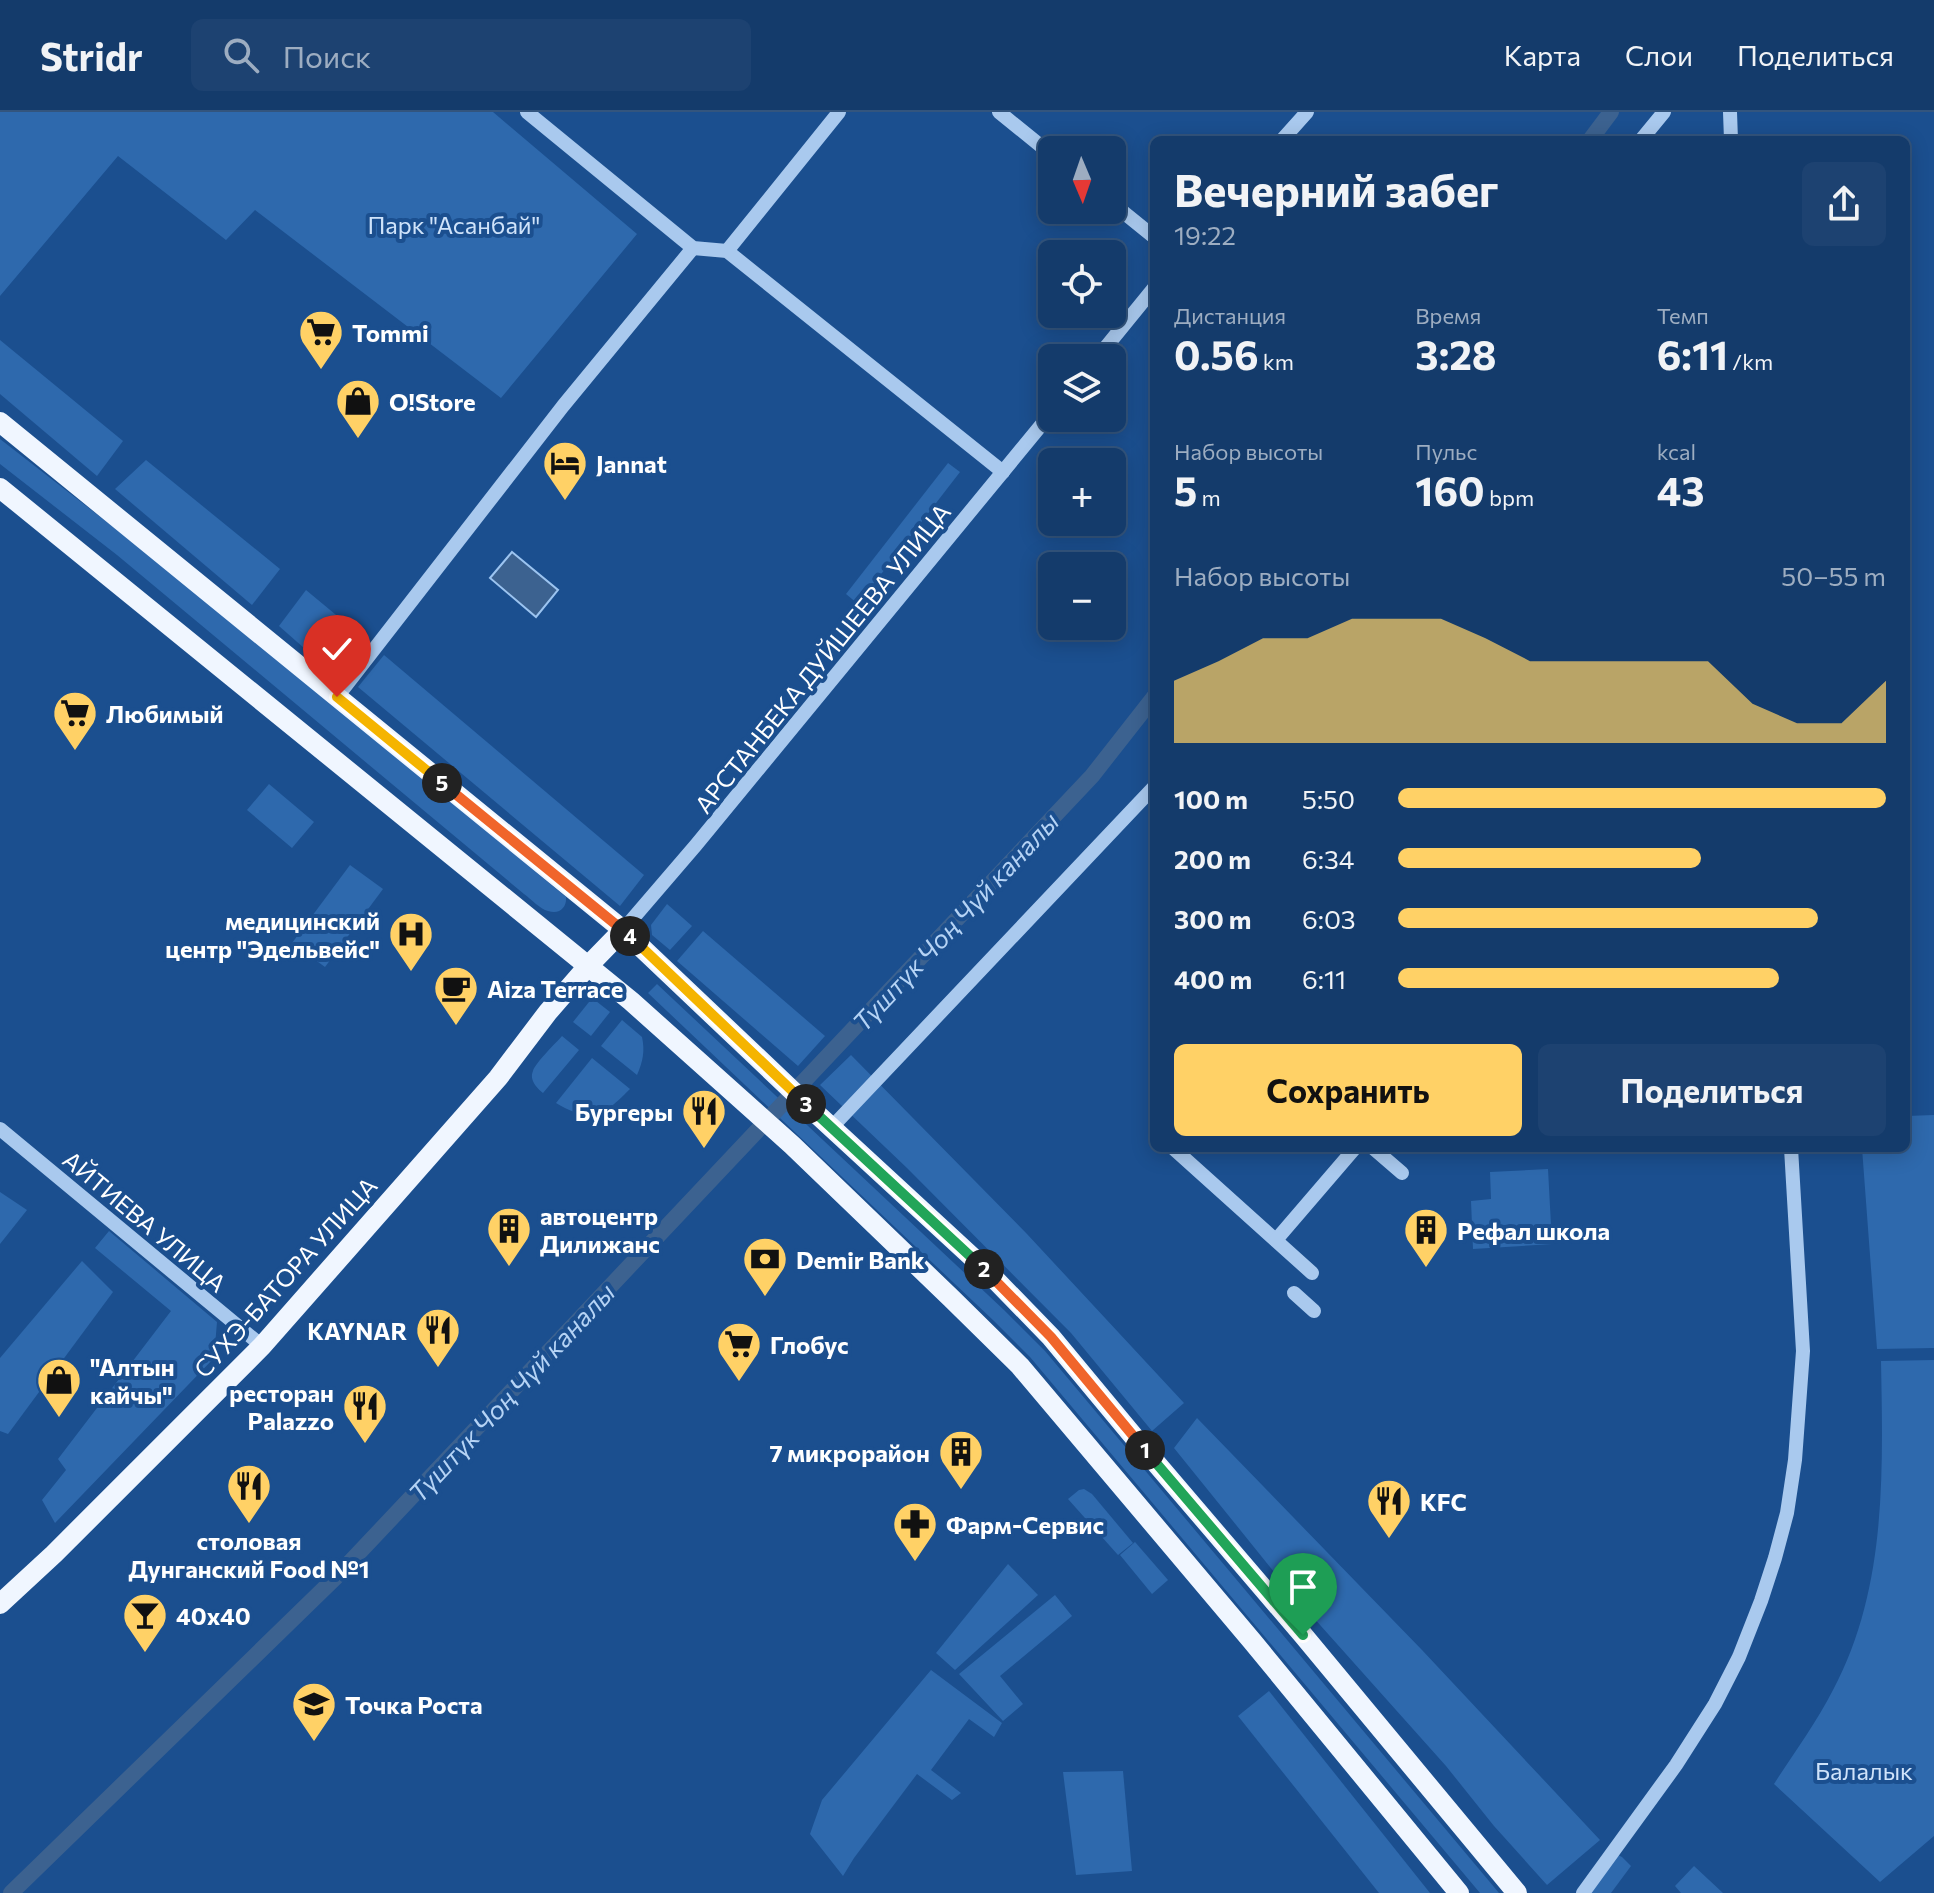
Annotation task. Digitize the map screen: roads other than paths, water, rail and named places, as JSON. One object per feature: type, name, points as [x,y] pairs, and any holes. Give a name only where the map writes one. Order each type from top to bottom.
[{"type":"main road","points":[[0,422],[623,930],[983,1267],[1051,1337],[1517,1893]]},
{"type":"main road","points":[[0,488],[588,966],[792,1145],[1020,1366],[1459,1893]]},
{"type":"main road","name":"СУХЭ-БАТОРА УЛИЦА","points":[[0,1604],[262,1346],[498,1078],[548,1012],[623,930]]},
{"type":"street","points":[[527,112],[693,248],[727,251],[1003,472]]},
{"type":"street","points":[[727,251],[839,112]]},
{"type":"street","points":[[999,112],[1038,144]]},
{"type":"street","points":[[1286,136],[1307,112]]},
{"type":"street","points":[[1644,136],[1664,112]]},
{"type":"street","points":[[1730,112],[1731,136]]},
{"type":"street","points":[[1126,214],[1150,234]]},
{"type":"street","points":[[337,697],[563,406],[693,248]]},
{"type":"street","points":[[1108,344],[1150,293]]},
{"type":"street","name":"АРСТАНБЕКА ДУЙШЕЕВА УЛИЦА","points":[[623,930],[1038,429]]},
{"type":"street","points":[[825,1122],[1150,791]]},
{"type":"street","name":"АЙТИЕВА УЛИЦА","points":[[0,1129],[262,1346]]},
{"type":"street","points":[[1177,1152],[1312,1273]]},
{"type":"street","points":[[1276,1240],[1352,1152]]},
{"type":"street","points":[[1378,1152],[1402,1173]]},
{"type":"street","points":[[1583,1893],[1676,1765],[1715,1704],[1739,1657],[1775,1558],[1787,1513],[1795,1460],[1803,1351],[1791,1152]]},
{"type":"street","points":[[1294,1293],[1314,1311]]},
{"type":"waterway","name":"Түштүк Чоң Чүй каналы","points":[[1593,136],[1611,112]]},
{"type":"waterway","name":"Түштүк Чоң Чүй каналы","points":[[11,1893],[336,1577],[1092,776],[1150,702]]},
{"type":"place","name":"Tommi","points":[[321,371]]},
{"type":"place","name":"O!Store","points":[[358,440]]},
{"type":"place","name":"Jannat","points":[[565,502]]},
{"type":"place","name":"Любимый","points":[[75,752]]},
{"type":"place","name":"медицинский центр \"Эдельвейс\"","points":[[411,973]]},
{"type":"place","name":"Aiza Terrace","points":[[456,1027]]},
{"type":"place","name":"Бургеры","points":[[704,1150]]},
{"type":"place","name":"автоцентр Дилижанс","points":[[509,1268]]},
{"type":"place","name":"Рефал школа","points":[[1426,1269]]},
{"type":"place","name":"Demir Bank","points":[[765,1298]]},
{"type":"place","name":"KAYNAR","points":[[438,1369]]},
{"type":"place","name":"Глобус","points":[[739,1383]]},
{"type":"place","name":"\"Алтын кайчы\"","points":[[59,1419]]},
{"type":"place","name":"ресторан Palazzo","points":[[365,1445]]},
{"type":"place","name":"7 микрорайон","points":[[961,1491]]},
{"type":"place","name":"столовая Дунганский Food №1","points":[[249,1525]]},
{"type":"place","name":"KFC","points":[[1389,1540]]},
{"type":"place","name":"Фарм-Сервис","points":[[915,1563]]},
{"type":"place","name":"40x40","points":[[145,1654]]},
{"type":"place","name":"Точка Роста","points":[[314,1743]]},
{"type":"park label","name":"Парк \"Асанбай\"","points":[[454,224]]},
{"type":"park label","name":"Балалык","points":[[1864,1770]]}]
